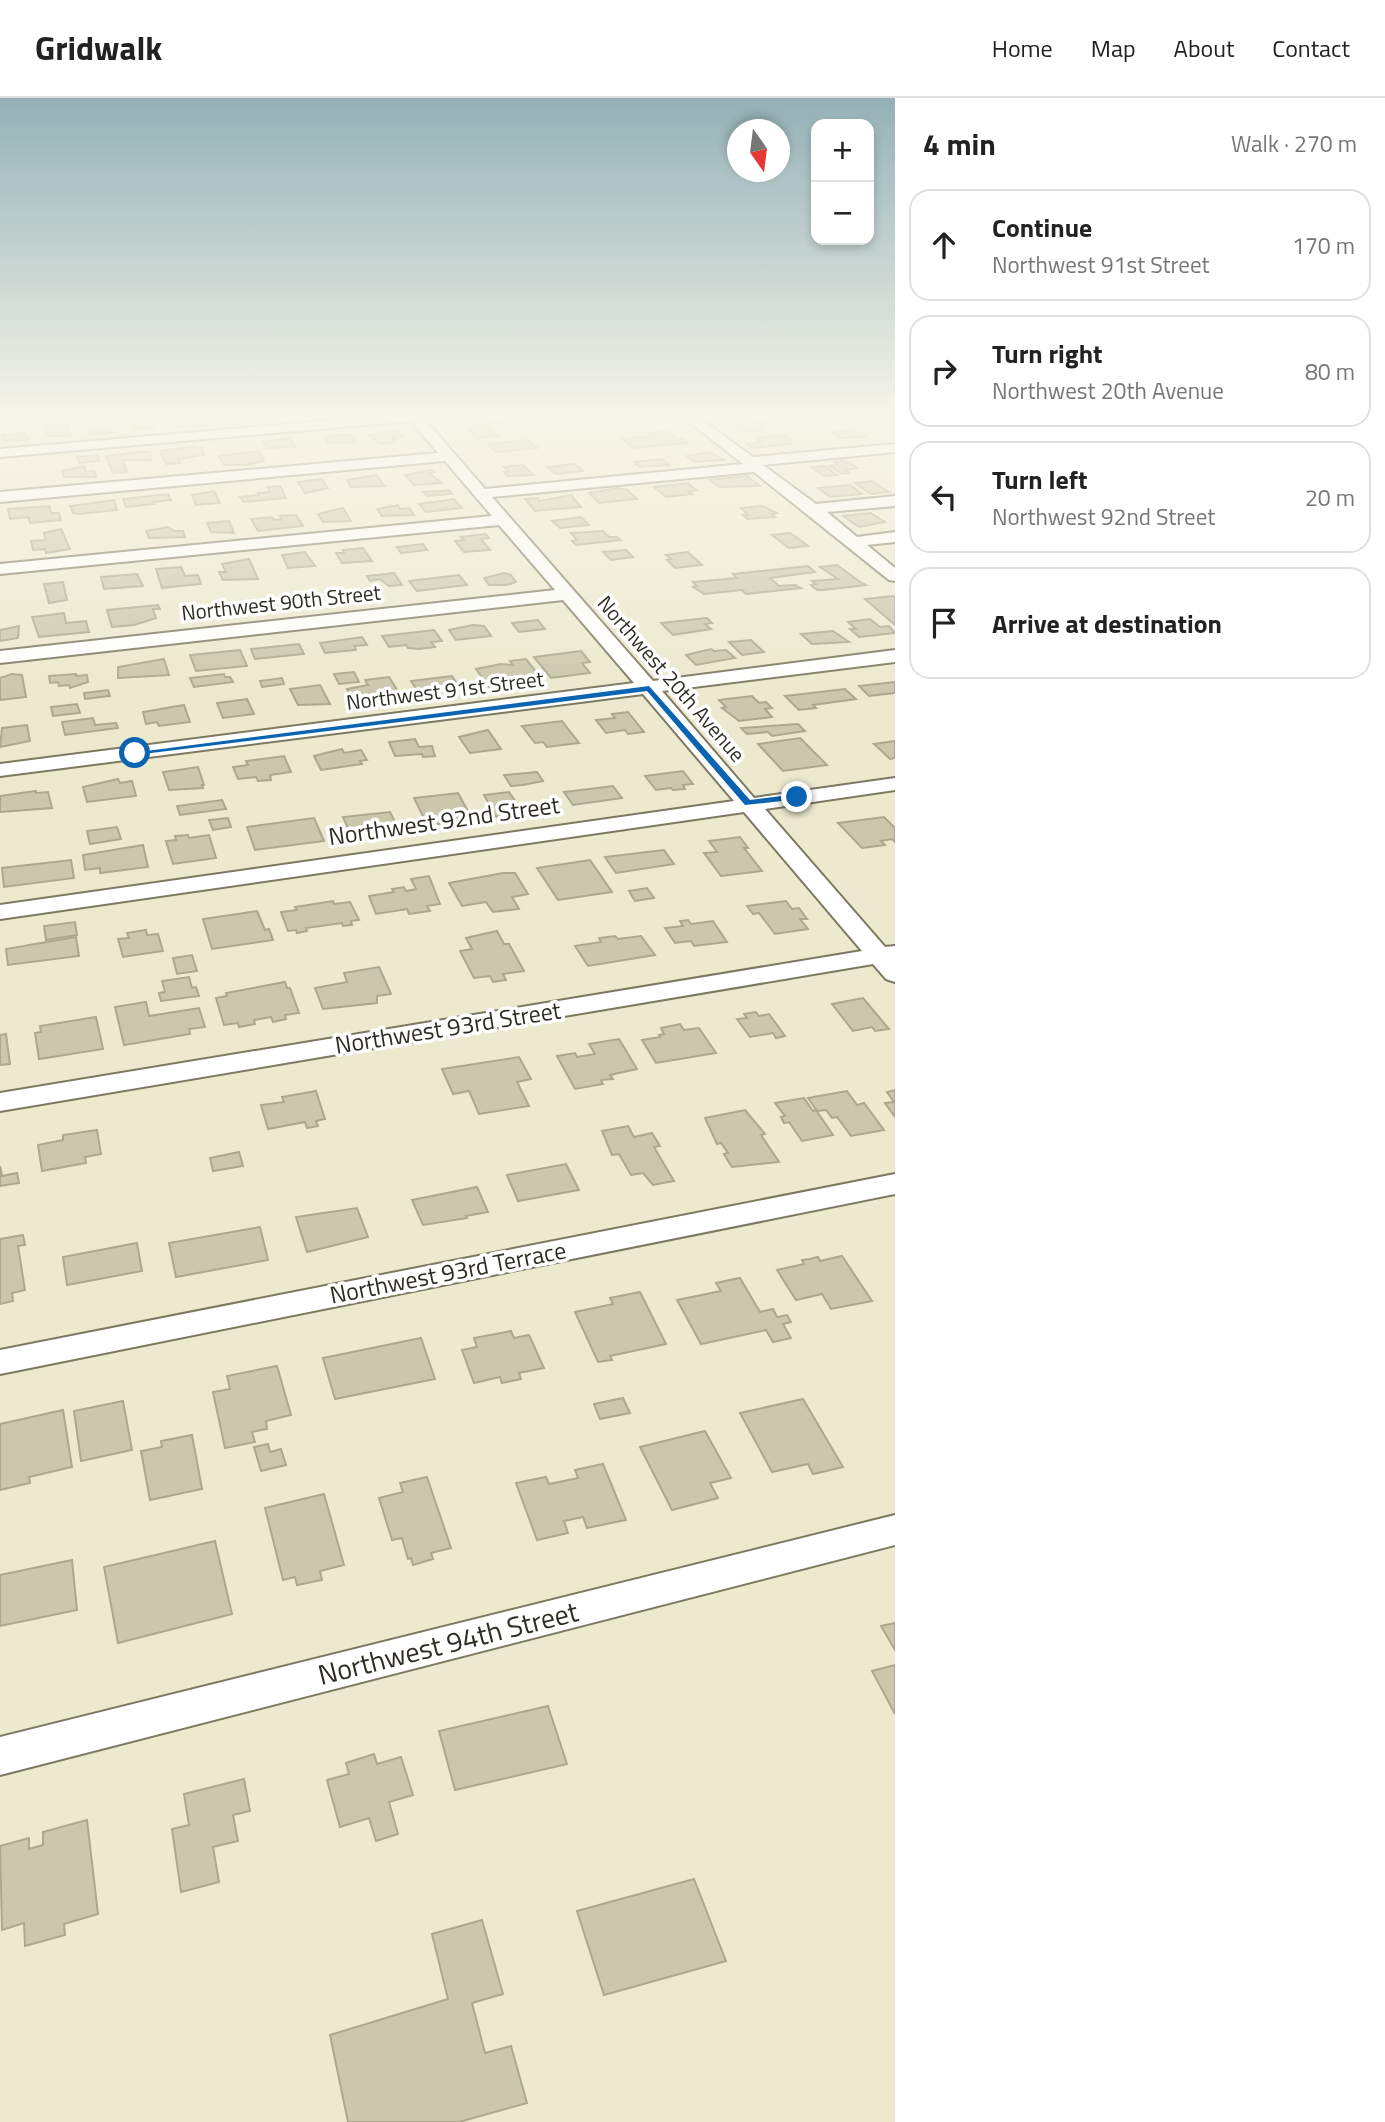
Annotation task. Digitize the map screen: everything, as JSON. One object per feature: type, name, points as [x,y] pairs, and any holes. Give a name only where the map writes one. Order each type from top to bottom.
[{"type":"street","name":"Northwest 20th Avenue","points":[[493,508],[748,803],[890,961]]},
{"type":"street","points":[[813,509],[819,508]]},
{"type":"street","points":[[813,509],[895,576]]},
{"type":"street","points":[[0,569],[503,520]]},
{"type":"street","points":[[851,542],[895,537]]},
{"type":"street","name":"Northwest 90th Street","points":[[0,657],[568,594]]},
{"type":"street","name":"Northwest 91st Street","points":[[0,770],[895,656]]},
{"type":"street","name":"Northwest 92nd Street","points":[[0,912],[895,784]]},
{"type":"street","name":"Northwest 93rd Street","points":[[0,1102],[890,961]]},
{"type":"street","name":"Northwest 93rd Terrace","points":[[0,1362],[895,1184]]},
{"type":"street","name":"Northwest 94th Street","points":[[0,1756],[895,1530]]},
{"type":"building","points":[[50,508],[51,513],[59,513],[61,520],[30,523],[28,517],[10,519],[8,509]]},
{"type":"building","points":[[71,508],[117,510],[80,514],[73,513]]},
{"type":"building","points":[[343,508],[351,521],[323,522],[318,514]]},
{"type":"building","points":[[409,508],[414,515],[382,516],[377,509]]},
{"type":"building","points":[[423,508],[458,508],[426,512]]},
{"type":"building","points":[[533,508],[564,508],[535,511]]},
{"type":"building","points":[[741,508],[767,508],[777,513],[772,514],[775,517],[748,519],[743,515],[748,515]]},
{"type":"building","points":[[871,513],[885,522],[859,527],[843,516]]},
{"type":"building","points":[[296,515],[303,526],[258,531],[251,519],[272,517],[274,520],[282,519],[280,516]]},
{"type":"building","points":[[581,517],[589,525],[560,528],[552,521]]},
{"type":"building","points":[[229,521],[234,533],[211,532],[207,523]]},
{"type":"building","points":[[168,527],[174,531],[183,531],[185,537],[149,538],[146,531]]},
{"type":"building","points":[[61,529],[70,549],[46,553],[45,549],[33,550],[31,541],[46,540],[44,533]]},
{"type":"building","points":[[603,531],[609,537],[621,540],[576,545],[572,541],[577,540],[571,533]]},
{"type":"building","points":[[790,533],[808,546],[789,548],[772,535]]},
{"type":"building","points":[[486,534],[489,538],[481,539],[490,550],[464,552],[455,541],[464,540],[461,537]]},
{"type":"building","points":[[423,544],[427,550],[401,553],[397,547]]},
{"type":"building","points":[[363,548],[372,561],[342,563],[336,553],[344,553],[343,550]]},
{"type":"building","points":[[626,550],[633,557],[611,560],[603,552]]},
{"type":"building","points":[[305,552],[315,566],[288,568],[282,555]]},
{"type":"building","points":[[688,552],[702,565],[675,568],[667,560],[671,559],[666,555]]},
{"type":"building","points":[[249,559],[258,579],[223,580],[219,572],[226,572],[222,564]]},
{"type":"building","points":[[837,565],[866,585],[817,590],[811,585],[816,584],[812,581],[838,579],[820,567]]},
{"type":"building","points":[[808,566],[815,572],[770,578],[779,586],[795,585],[801,588],[746,594],[742,590],[704,594],[693,587],[697,586],[693,582],[737,578],[733,574]]},
{"type":"building","points":[[181,567],[185,576],[198,575],[201,584],[162,588],[156,569]]},
{"type":"building","points":[[394,573],[402,585],[389,586],[380,579],[370,581],[367,576]]},
{"type":"building","points":[[504,573],[511,575],[516,582],[489,585],[484,578]]},
{"type":"building","points":[[137,574],[143,586],[104,589],[101,577]]},
{"type":"building","points":[[459,575],[467,585],[417,591],[409,581]]},
{"type":"building","points":[[63,582],[67,600],[49,603],[44,584]]},
{"type":"building","points":[[371,588],[378,598],[340,602],[335,594]]},
{"type":"building","points":[[895,598],[895,625],[865,599]]},
{"type":"building","points":[[261,601],[265,610],[234,613],[230,604]]},
{"type":"building","points":[[158,605],[160,609],[153,609],[156,618],[134,625],[112,627],[107,610]]},
{"type":"building","points":[[64,613],[66,623],[86,621],[89,632],[39,637],[32,617]]},
{"type":"building","points":[[707,618],[712,623],[705,624],[711,629],[673,635],[661,623]]},
{"type":"building","points":[[870,619],[880,627],[889,626],[895,633],[859,637],[850,629],[856,629],[848,622]]},
{"type":"building","points":[[538,620],[545,629],[519,632],[512,623]]},
{"type":"building","points":[[473,625],[484,626],[491,636],[456,640],[449,630]]},
{"type":"building","points":[[19,626],[18,638],[0,641],[0,630]]},
{"type":"building","points":[[434,630],[442,641],[431,642],[435,647],[419,649],[408,648],[406,645],[389,647],[382,636]]},
{"type":"building","points":[[833,631],[849,642],[812,644],[801,634]]},
{"type":"building","points":[[362,637],[367,645],[354,646],[356,650],[325,653],[320,643]]},
{"type":"building","points":[[751,640],[764,652],[742,655],[729,642]]},
{"type":"building","points":[[299,644],[304,654],[255,659],[251,649]]},
{"type":"building","points":[[711,649],[726,650],[735,658],[696,665],[686,655]]},
{"type":"building","points":[[240,650],[247,666],[196,671],[190,655]]},
{"type":"building","points":[[581,651],[590,662],[582,663],[590,673],[551,678],[534,657]]},
{"type":"building","points":[[164,659],[169,675],[118,678],[118,667]]},
{"type":"building","points":[[526,659],[538,674],[535,674],[540,682],[523,684],[520,680],[489,687],[476,669],[501,664],[513,665],[510,661]]},
{"type":"building","points":[[354,672],[359,682],[339,684],[334,674]]},
{"type":"building","points":[[12,674],[22,675],[26,697],[0,700],[0,678]]},
{"type":"building","points":[[224,674],[233,682],[194,687],[190,678]]},
{"type":"building","points":[[87,675],[88,682],[70,688],[69,685],[59,686],[58,682],[50,683],[49,676]]},
{"type":"building","points":[[452,676],[460,688],[434,693],[419,693],[411,681]]},
{"type":"building","points":[[389,677],[401,696],[354,702],[347,689],[368,685],[365,680]]},
{"type":"building","points":[[282,678],[284,684],[262,687],[260,681]]},
{"type":"building","points":[[895,682],[895,693],[869,696],[859,686]]},
{"type":"building","points":[[320,685],[330,704],[298,705],[290,689]]},
{"type":"building","points":[[845,689],[856,699],[813,705],[816,708],[799,710],[785,696]]},
{"type":"building","points":[[108,690],[110,696],[85,699],[84,693]]},
{"type":"building","points":[[752,696],[759,703],[766,702],[772,708],[765,709],[772,717],[739,721],[722,708],[726,707],[719,700]]},
{"type":"building","points":[[247,699],[254,714],[223,718],[217,703]]},
{"type":"building","points":[[77,704],[80,713],[53,716],[51,707]]},
{"type":"building","points":[[184,705],[190,722],[159,726],[157,722],[146,724],[143,712]]},
{"type":"building","points":[[628,712],[644,732],[628,734],[625,730],[606,733],[596,720],[615,718],[612,714]]},
{"type":"building","points":[[93,718],[95,725],[116,723],[118,728],[65,735],[62,722]]},
{"type":"building","points":[[562,721],[579,743],[547,747],[543,742],[535,743],[522,726]]},
{"type":"building","points":[[798,724],[805,731],[772,736],[768,732],[747,734],[741,728]]},
{"type":"building","points":[[27,725],[30,741],[0,747],[2,728]]},
{"type":"building","points":[[488,730],[501,749],[470,753],[459,737]]},
{"type":"building","points":[[800,738],[827,765],[783,771],[758,744]]},
{"type":"building","points":[[415,739],[419,747],[432,746],[435,756],[395,756],[389,742]]},
{"type":"building","points":[[895,741],[895,758],[890,759],[874,744]]},
{"type":"building","points":[[342,749],[344,753],[361,750],[367,760],[360,761],[362,764],[321,770],[314,756]]},
{"type":"building","points":[[284,756],[291,772],[270,775],[271,780],[258,781],[256,777],[238,779],[233,767],[248,765],[246,761]]},
{"type":"building","points":[[198,767],[203,788],[169,790],[163,772]]},
{"type":"building","points":[[683,771],[693,784],[683,785],[685,789],[656,790],[645,776]]},
{"type":"building","points":[[537,772],[543,781],[523,785],[511,786],[504,775]]},
{"type":"building","points":[[118,779],[120,783],[132,781],[136,796],[87,802],[83,787]]},
{"type":"building","points":[[613,786],[622,798],[573,805],[564,792]]},
{"type":"building","points":[[48,792],[52,808],[0,812],[0,796]]},
{"type":"building","points":[[509,792],[524,813],[496,817],[484,795]]},
{"type":"building","points":[[458,793],[475,824],[462,826],[460,821],[438,824],[436,821],[426,822],[414,798]]},
{"type":"building","points":[[222,800],[226,809],[180,815],[177,806]]},
{"type":"building","points":[[390,812],[397,826],[384,829],[387,833],[369,835],[367,831],[350,833],[343,817]]},
{"type":"building","points":[[884,817],[895,828],[895,842],[892,839],[881,841],[885,845],[862,848],[838,823]]},
{"type":"building","points":[[228,818],[231,827],[213,830],[209,820]]},
{"type":"building","points":[[314,818],[324,841],[255,850],[247,827]]},
{"type":"building","points":[[117,827],[121,839],[90,844],[87,831]]},
{"type":"building","points":[[188,835],[189,838],[209,835],[216,858],[173,864],[166,841],[176,840],[175,836]]},
{"type":"building","points":[[740,837],[748,848],[744,848],[762,871],[721,876],[704,853],[717,852],[709,841]]},
{"type":"building","points":[[143,845],[148,867],[100,873],[100,868],[85,870],[83,855]]},
{"type":"building","points":[[664,850],[674,864],[616,873],[605,857]]},
{"type":"building","points":[[71,860],[74,878],[4,887],[2,868]]},
{"type":"building","points":[[590,860],[612,892],[558,900],[537,868]]},
{"type":"building","points":[[515,873],[528,894],[512,897],[519,909],[493,912],[486,902],[462,906],[449,883]]},
{"type":"building","points":[[429,876],[440,904],[427,906],[430,911],[409,914],[407,909],[376,914],[369,896],[394,892],[392,889],[404,887],[406,891],[416,889],[411,879]]},
{"type":"building","points":[[647,888],[654,898],[635,901],[629,891]]},
{"type":"building","points":[[333,901],[334,904],[350,902],[359,920],[351,921],[352,925],[343,926],[342,923],[306,928],[307,931],[297,933],[296,930],[288,931],[281,912]]},
{"type":"building","points":[[786,901],[792,909],[799,908],[807,919],[800,919],[808,929],[775,934],[759,913],[753,914],[747,906]]},
{"type":"building","points":[[257,911],[265,930],[269,929],[273,940],[212,949],[203,919]]},
{"type":"building","points":[[688,920],[691,924],[713,921],[727,942],[694,946],[691,941],[675,943],[665,928],[683,926],[680,921]]},
{"type":"building","points":[[75,922],[77,935],[46,940],[44,926]]},
{"type":"building","points":[[146,930],[147,935],[158,934],[163,951],[123,957],[118,939],[129,938],[127,933]]},
{"type":"building","points":[[497,931],[504,944],[509,944],[524,971],[503,974],[506,980],[493,982],[490,976],[474,978],[460,951],[472,949],[466,938]]},
{"type":"building","points":[[615,936],[618,939],[641,936],[655,955],[588,966],[575,946],[601,942],[599,938]]},
{"type":"building","points":[[76,937],[79,956],[8,965],[6,949]]},
{"type":"building","points":[[192,955],[197,971],[177,974],[173,958]]},
{"type":"building","points":[[379,967],[391,994],[377,996],[377,1003],[323,1009],[315,988],[347,982],[344,973]]},
{"type":"building","points":[[189,977],[192,988],[196,987],[199,996],[161,1001],[159,993],[165,992],[162,981]]},
{"type":"building","points":[[285,982],[299,1013],[285,1015],[286,1019],[273,1022],[271,1017],[254,1020],[255,1024],[239,1027],[238,1023],[224,1025],[216,998],[227,996],[226,993]]},
{"type":"building","points":[[863,998],[889,1029],[875,1031],[872,1027],[853,1031],[832,1004]]},
{"type":"building","points":[[146,1002],[149,1016],[199,1008],[205,1027],[189,1029],[190,1034],[124,1045],[115,1007]]},
{"type":"building","points":[[756,1012],[759,1016],[769,1014],[785,1036],[776,1038],[773,1033],[750,1037],[737,1019],[747,1018],[744,1014]]},
{"type":"building","points":[[96,1017],[103,1049],[39,1059],[35,1033],[41,1032],[40,1026]]},
{"type":"building","points":[[680,1024],[684,1030],[699,1028],[716,1053],[656,1063],[642,1040],[660,1037],[659,1035],[664,1034],[661,1028]]},
{"type":"building","points":[[6,1034],[10,1064],[0,1065],[0,1035]]},
{"type":"building","points":[[619,1039],[637,1069],[610,1075],[613,1079],[601,1080],[603,1084],[575,1089],[557,1056],[595,1054],[589,1044]]},
{"type":"building","points":[[519,1057],[531,1079],[517,1082],[529,1106],[479,1114],[469,1091],[453,1094],[442,1069]]},
{"type":"building","points":[[895,1090],[895,1117],[885,1103],[894,1102],[887,1092]]},
{"type":"building","points":[[316,1091],[325,1119],[316,1121],[318,1126],[307,1128],[305,1122],[268,1129],[261,1105],[284,1102],[282,1097]]},
{"type":"building","points":[[847,1091],[857,1105],[864,1103],[884,1130],[851,1136],[837,1117],[832,1118],[826,1110],[817,1111],[808,1098]]},
{"type":"building","points":[[804,1098],[833,1135],[802,1141],[789,1122],[784,1123],[781,1117],[785,1116],[775,1103]]},
{"type":"building","points":[[745,1110],[765,1134],[761,1135],[779,1162],[732,1167],[728,1161],[724,1154],[728,1153],[721,1143],[717,1144],[705,1118]]},
{"type":"building","points":[[628,1126],[634,1137],[652,1133],[660,1146],[654,1147],[674,1181],[653,1185],[643,1173],[631,1175],[619,1154],[612,1155],[602,1131]]},
{"type":"building","points":[[97,1130],[101,1154],[85,1157],[86,1163],[42,1171],[38,1145],[63,1140],[63,1135]]},
{"type":"building","points":[[239,1152],[243,1166],[213,1171],[210,1158]]},
{"type":"building","points":[[566,1164],[579,1190],[518,1201],[507,1175]]},
{"type":"building","points":[[0,1166],[2,1176],[17,1173],[19,1183],[0,1186]]},
{"type":"building","points":[[477,1187],[488,1212],[466,1216],[467,1218],[423,1225],[412,1200]]},
{"type":"building","points":[[357,1208],[368,1237],[307,1252],[296,1217]]},
{"type":"building","points":[[260,1227],[268,1260],[176,1277],[169,1243]]},
{"type":"building","points":[[23,1235],[25,1245],[18,1246],[25,1290],[12,1293],[13,1301],[0,1304],[0,1239]]},
{"type":"building","points":[[137,1243],[142,1271],[67,1285],[63,1257]]},
{"type":"building","points":[[842,1256],[872,1301],[831,1309],[822,1294],[796,1300],[777,1270],[804,1264],[802,1260],[818,1257],[820,1261]]},
{"type":"building","points":[[740,1278],[760,1312],[773,1309],[777,1317],[787,1315],[791,1322],[783,1324],[791,1338],[773,1342],[766,1330],[701,1344],[677,1300],[721,1291],[716,1283]]},
{"type":"building","points":[[640,1292],[666,1344],[610,1356],[612,1360],[598,1362],[575,1312],[613,1304],[610,1298]]},
{"type":"building","points":[[511,1331],[514,1338],[529,1335],[544,1368],[519,1373],[521,1379],[502,1383],[500,1377],[474,1383],[462,1350],[477,1347],[474,1338]]},
{"type":"building","points":[[421,1338],[435,1379],[335,1399],[323,1358]]},
{"type":"building","points":[[277,1366],[291,1415],[266,1421],[267,1429],[252,1432],[255,1442],[225,1448],[213,1392],[230,1389],[227,1376]]},
{"type":"building","points":[[623,1398],[630,1413],[600,1419],[594,1404]]},
{"type":"building","points":[[803,1399],[843,1467],[813,1474],[808,1464],[772,1472],[740,1413]]},
{"type":"building","points":[[123,1401],[132,1450],[81,1461],[74,1411]]},
{"type":"building","points":[[63,1410],[72,1467],[29,1477],[30,1483],[0,1490],[0,1424]]},
{"type":"building","points":[[705,1431],[731,1478],[710,1483],[718,1498],[672,1510],[640,1447]]},
{"type":"building","points":[[192,1435],[202,1489],[150,1500],[141,1451],[162,1447],[161,1441]]},
{"type":"building","points":[[268,1444],[270,1452],[281,1449],[286,1465],[261,1471],[254,1447]]},
{"type":"building","points":[[603,1464],[626,1520],[587,1528],[583,1517],[564,1521],[568,1533],[537,1540],[516,1483],[546,1477],[549,1484],[578,1478],[575,1470]]},
{"type":"building","points":[[427,1477],[451,1548],[431,1553],[433,1559],[413,1565],[411,1558],[408,1559],[402,1538],[392,1540],[379,1498],[403,1492],[400,1483]]},
{"type":"building","points":[[324,1494],[344,1565],[320,1571],[322,1580],[297,1585],[295,1577],[283,1580],[265,1508]]},
{"type":"building","points":[[215,1541],[232,1614],[118,1643],[104,1567]]},
{"type":"building","points":[[72,1560],[77,1610],[0,1626],[0,1575]]},
{"type":"building","points":[[895,1623],[895,1650],[881,1626]]},
{"type":"building","points":[[895,1665],[895,1714],[872,1671]]},
{"type":"building","points":[[548,1706],[567,1764],[455,1790],[439,1731]]},
{"type":"building","points":[[374,1754],[377,1764],[401,1757],[413,1795],[389,1802],[398,1834],[376,1841],[369,1818],[340,1827],[327,1780],[349,1774],[346,1763]]},
{"type":"building","points":[[244,1779],[250,1811],[233,1815],[238,1841],[213,1847],[219,1882],[181,1892],[172,1829],[189,1825],[184,1794]]},
{"type":"building","points":[[87,1820],[98,1914],[64,1924],[65,1935],[25,1946],[24,1923],[2,1930],[0,1846],[29,1838],[29,1849],[43,1845],[43,1832]]},
{"type":"building","points":[[694,1879],[726,1961],[604,1995],[577,1911]]},
{"type":"building","points":[[482,1920],[503,1994],[472,2003],[485,2053],[511,2046],[527,2103],[459,2122],[348,2122],[330,2035],[448,1999],[432,1934]]},
{"type":"route","points":[[135,753],[649,689],[748,803],[797,797]]}]
